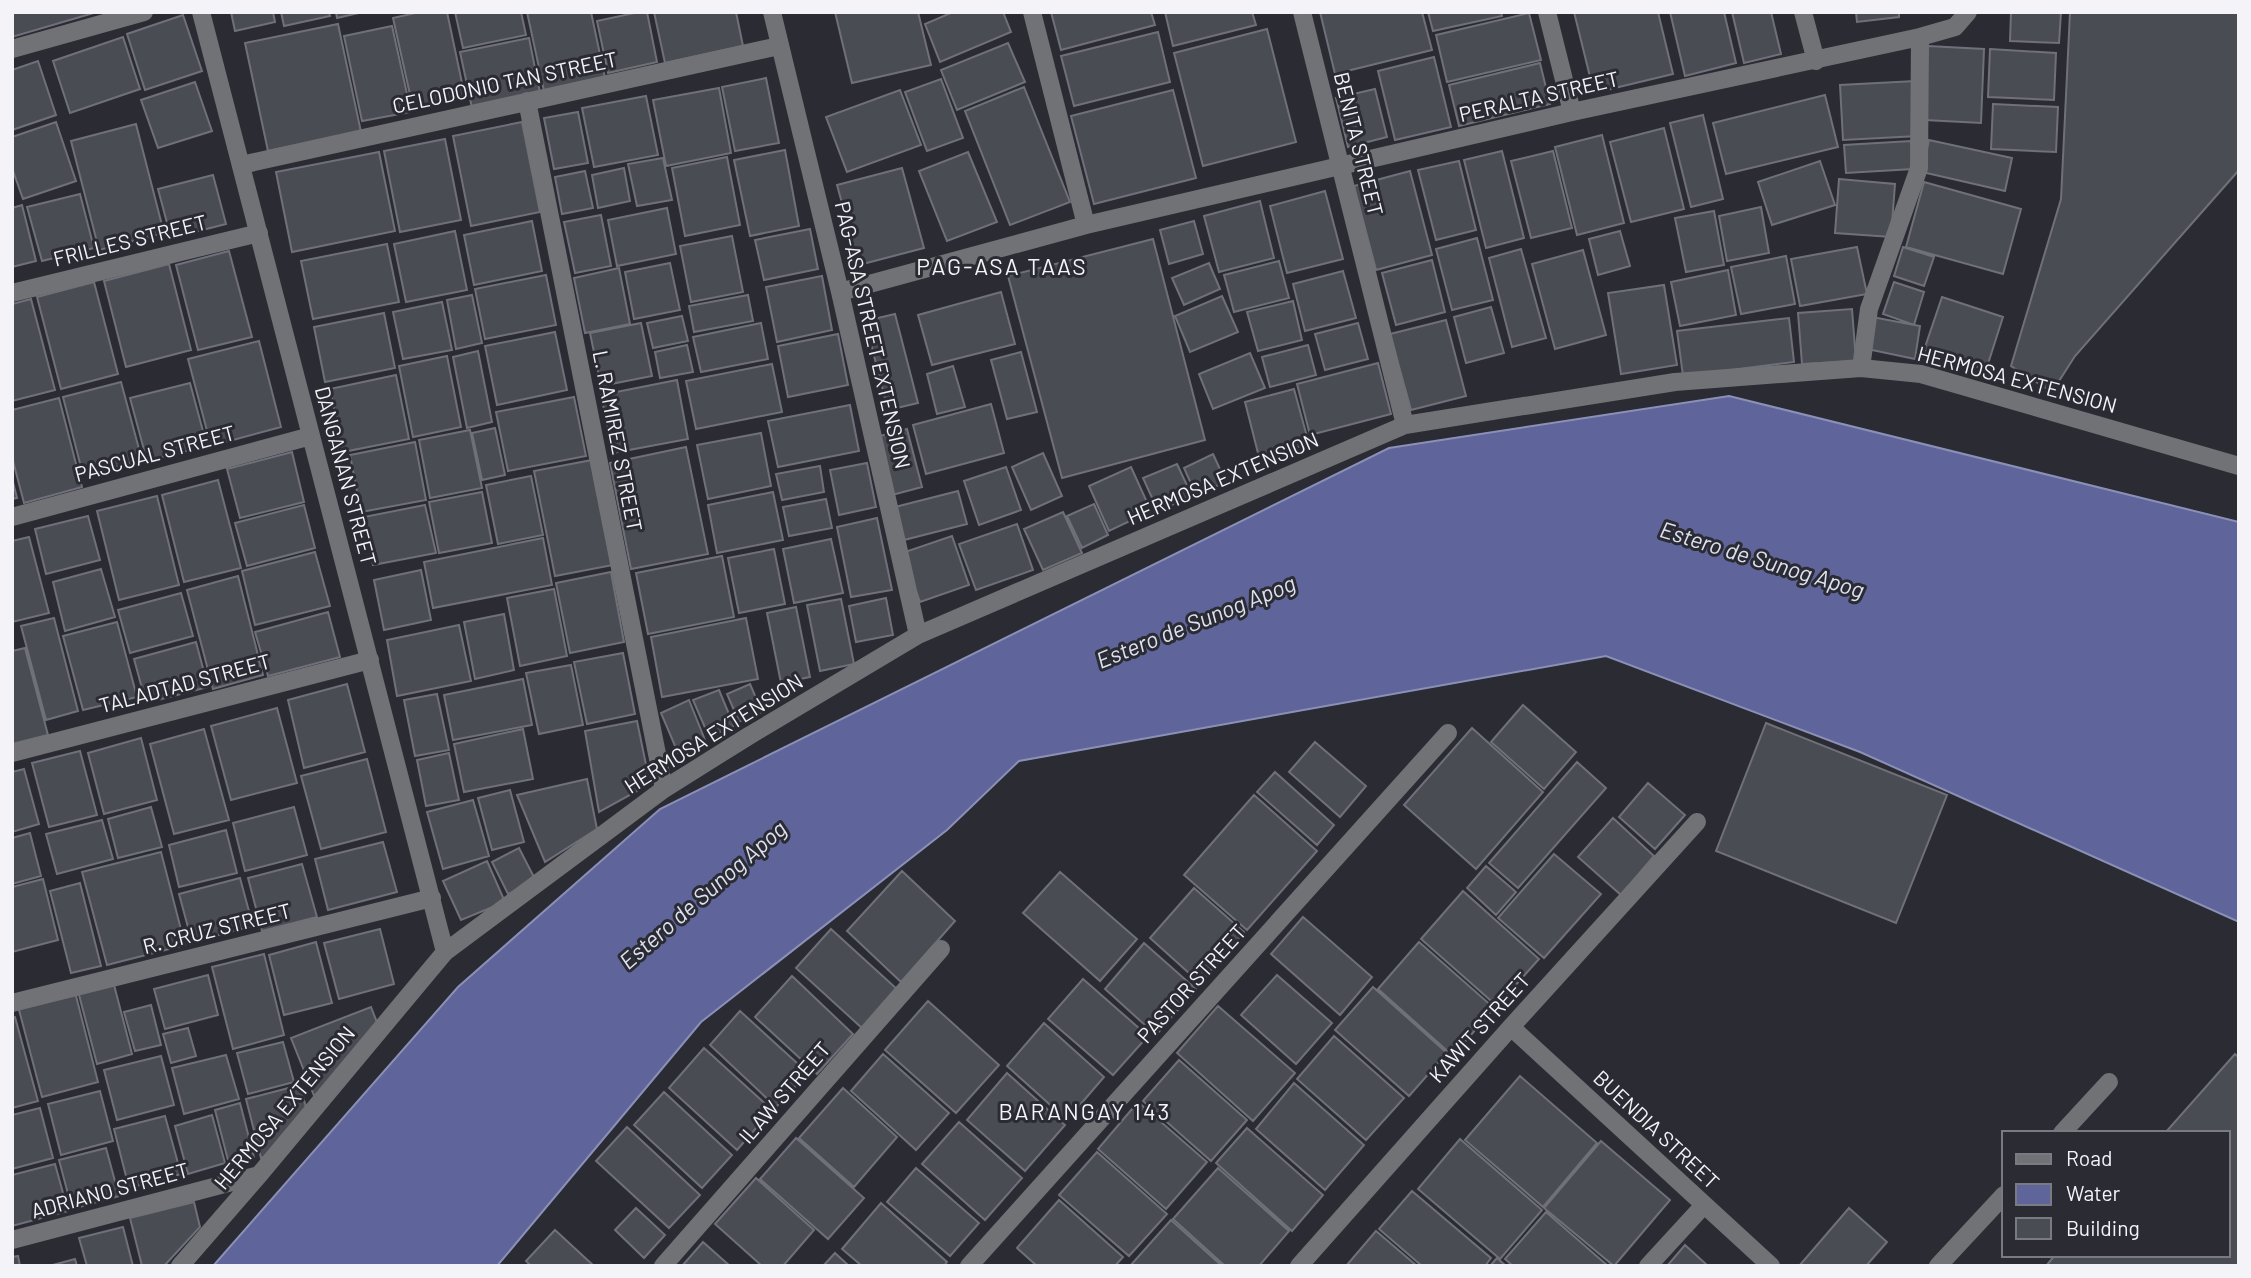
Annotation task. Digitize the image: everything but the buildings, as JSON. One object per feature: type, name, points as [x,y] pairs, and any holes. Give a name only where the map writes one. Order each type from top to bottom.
[{"type":"street","points":[[12,49],[144,12]]},
{"type":"street","name":"DANGANAN STREET","points":[[201,12],[445,951]]},
{"type":"street","name":"PAG-ASA STREET EXTENSION","points":[[772,12],[840,292],[918,635]]},
{"type":"street","points":[[1032,12],[1086,225]]},
{"type":"street","name":"BENITA STREET","points":[[1302,12],[1405,425]]},
{"type":"street","points":[[1547,12],[1573,112]]},
{"type":"street","points":[[1803,12],[1816,61]]},
{"type":"street","name":"PERALTA STREET","points":[[840,292],[1086,225],[1573,112],[1920,37],[1955,27],[1968,12]]},
{"type":"street","points":[[1861,368],[1869,309],[1919,168],[1920,37]]},
{"type":"street","name":"CELODONIO TAN STREET","points":[[241,165],[779,46]]},
{"type":"street","name":"L. RAMIREZ STREET","points":[[527,101],[664,789]]},
{"type":"street","name":"FRILLES STREET","points":[[12,293],[259,233]]},
{"type":"street","name":"HERMOSA EXTENSION","points":[[180,1266],[445,951],[664,789],[918,635],[1405,425],[1675,382],[1861,368],[1921,374],[2239,467]]},
{"type":"street","name":"PASCUAL STREET","points":[[12,517],[311,436]]},
{"type":"street","name":"TALADTAD STREET","points":[[12,753],[370,660]]},
{"type":"street","name":"PASTOR STREET","points":[[969,1266],[1448,733]]},
{"type":"street","name":"KAWIT STREET","points":[[1299,1266],[1697,822]]},
{"type":"street","name":"R. CRUZ STREET","points":[[12,1003],[432,898]]},
{"type":"street","name":"ILAW STREET","points":[[663,1266],[942,949]]},
{"type":"street","name":"BUENDIA STREET","points":[[1511,1027],[1770,1266]]},
{"type":"street","points":[[2065,1131],[2109,1082]]},
{"type":"street","name":"ADRIANO STREET","points":[[12,1240],[259,1175]]},
{"type":"street","points":[[1938,1266],[2002,1197]]},
{"type":"street","points":[[1647,1266],[1704,1205]]},
{"type":"water","name":"Estero de Sunog Apog","points":[[1729,396],[2239,522],[2239,922],[1860,752],[1606,656],[1019,761],[947,830],[701,1022],[497,1266],[213,1266],[458,987],[660,809],[1389,448]]},
{"type":"district","name":"PAG-ASA TAAS","points":[[1002,267]]},
{"type":"district","name":"BARANGAY 143","points":[[1085,1112]]}]
